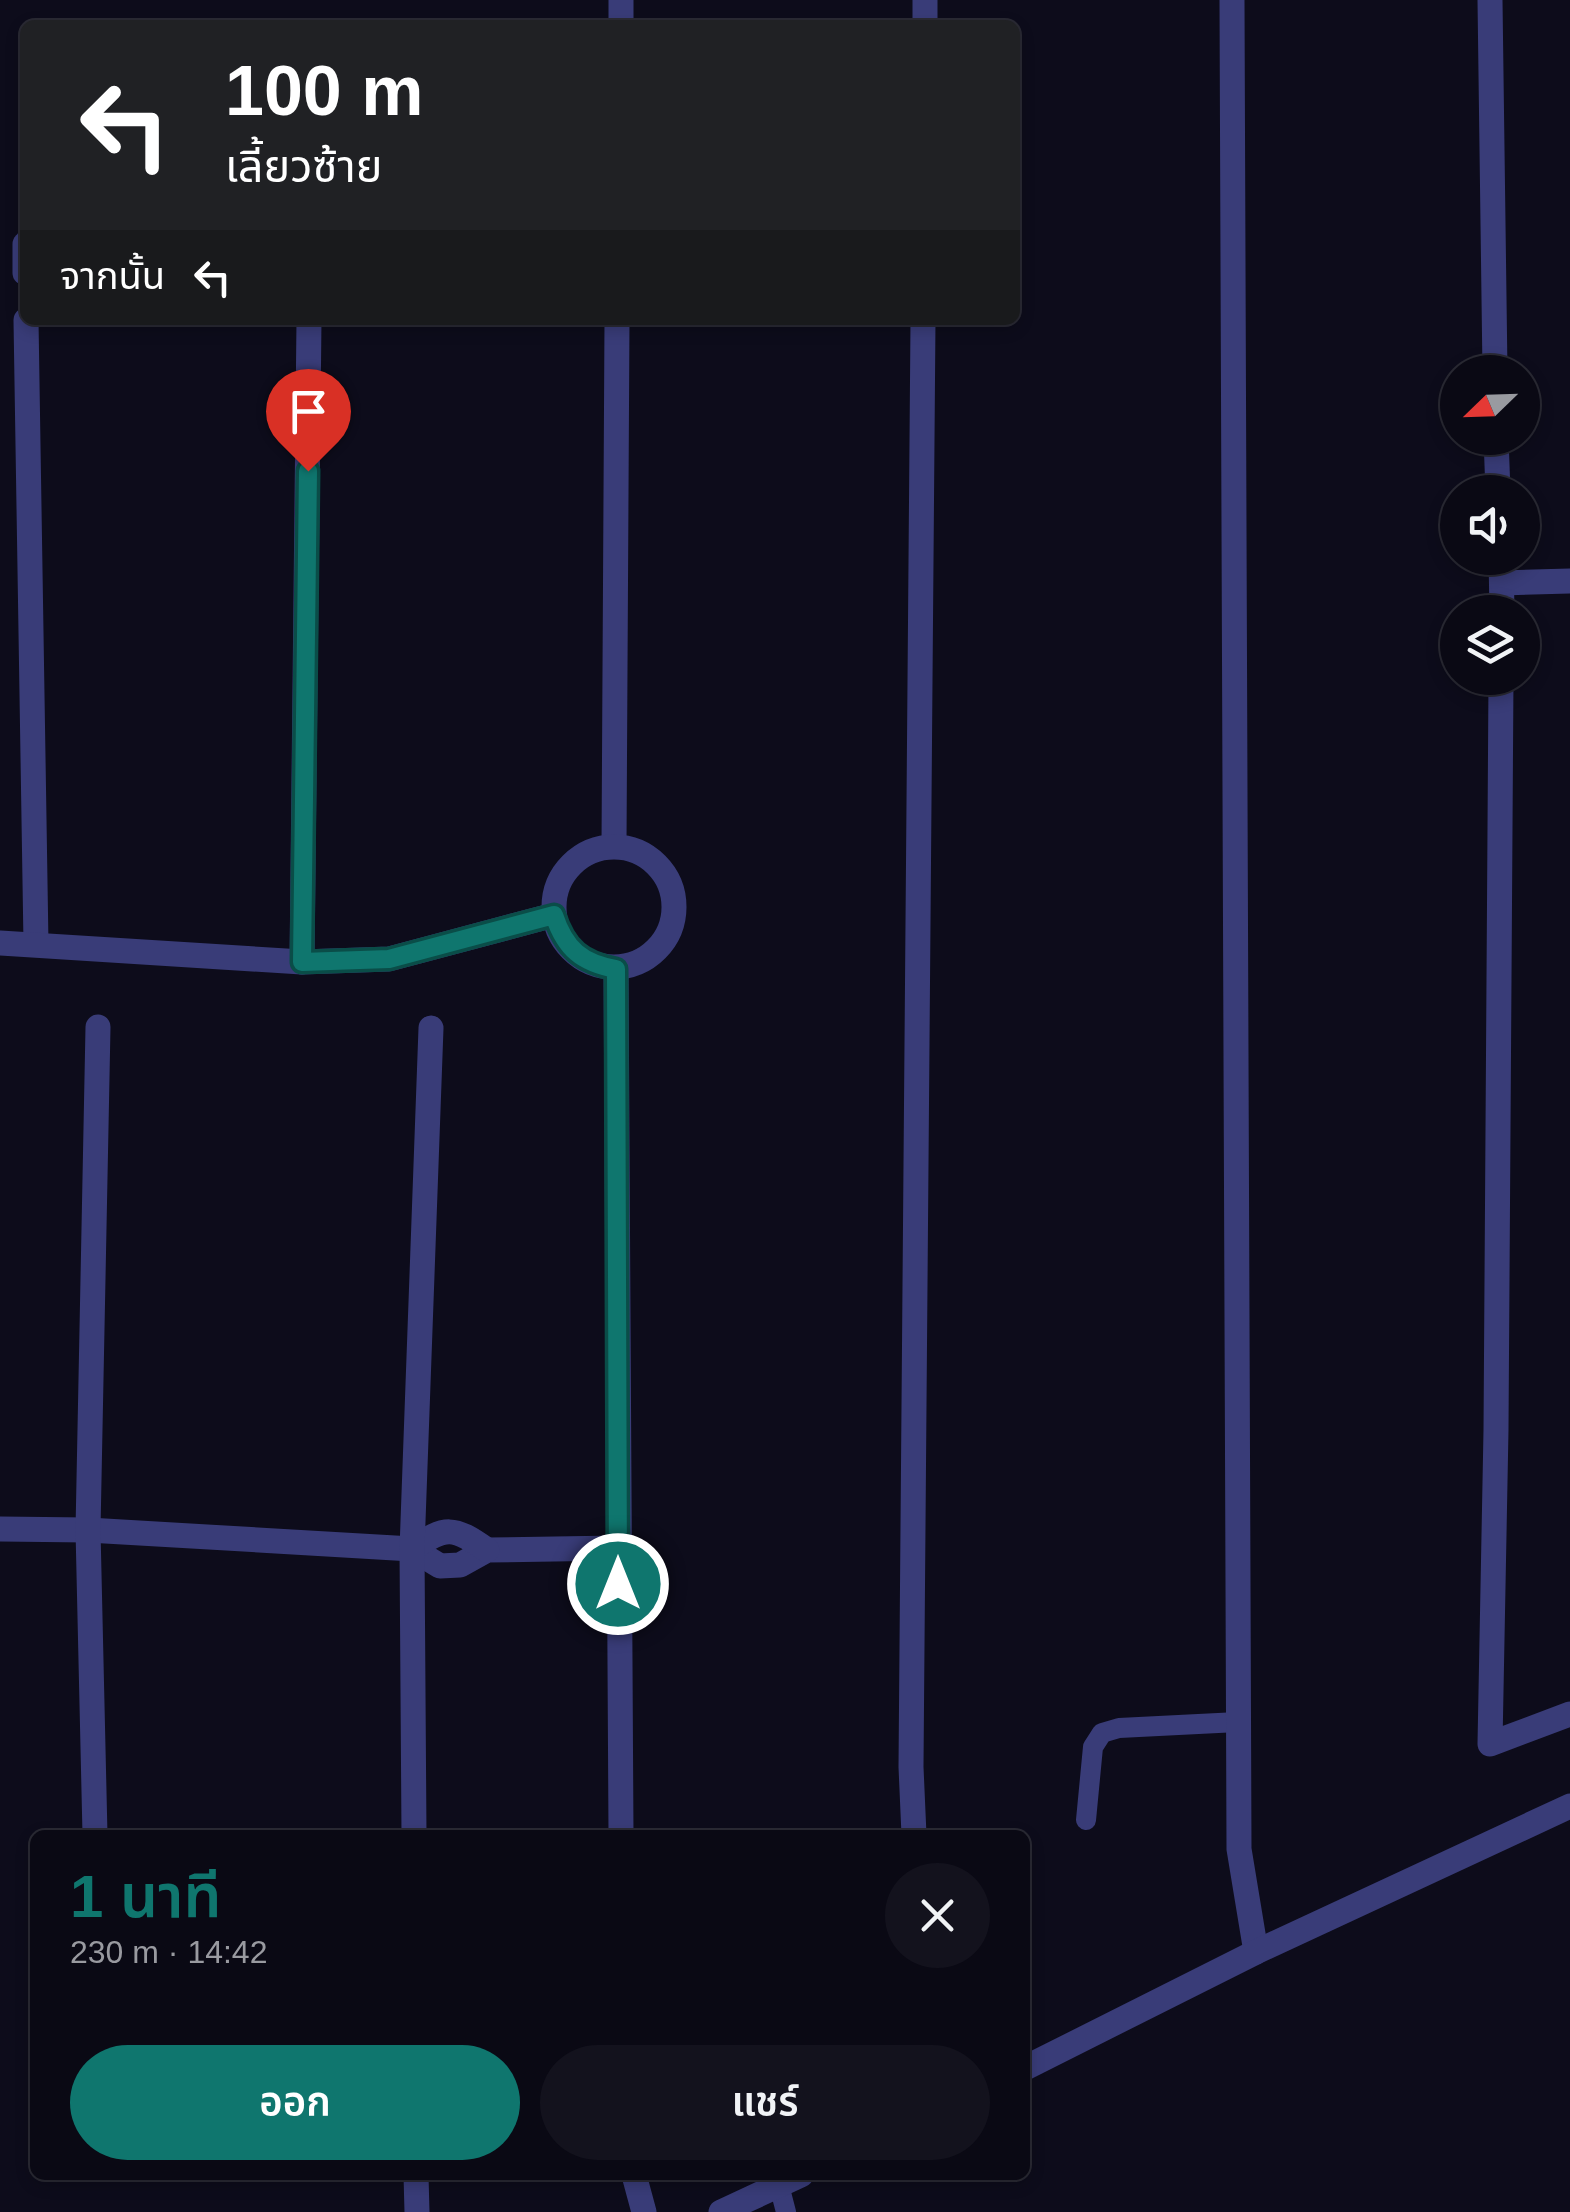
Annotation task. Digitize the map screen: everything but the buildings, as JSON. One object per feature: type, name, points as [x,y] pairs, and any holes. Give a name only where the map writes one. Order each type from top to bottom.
[{"type":"street","points":[[1232,0],[1239,1849],[1256,1952]]},
{"type":"street","points":[[1490,0],[1495,355]]},
{"type":"street","points":[[26,325],[36,944]]},
{"type":"street","points":[[302,962],[310,325]]},
{"type":"street","points":[[614,846],[617,325]]},
{"type":"street","points":[[914,1830],[911,1747],[922,325]]},
{"type":"street","points":[[1532,575],[1570,581]]},
{"type":"street","points":[[1501,695],[1490,1744],[1570,1714]]},
{"type":"street","points":[[614,846],[640,852],[661,869],[674,893],[674,920],[663,944],[642,962],[616,969],[594,965],[575,954],[561,937],[554,915],[556,890],[568,867],[589,851],[614,846]]},
{"type":"street","points":[[0,944],[302,962],[389,959],[554,915]]},
{"type":"street","points":[[616,969],[621,1830]]},
{"type":"street","points":[[95,1830],[88,1530],[98,1027]]},
{"type":"street","points":[[414,1830],[412,1549],[432,1028]]},
{"type":"street","points":[[0,1529],[88,1530],[412,1549],[440,1566],[460,1566],[486,1550],[617,1548]]},
{"type":"street","points":[[1030,2065],[1256,1952],[1570,1806]]},
{"type":"street","points":[[416,2180],[416,2212]]},
{"type":"street","points":[[635,2180],[644,2212]]},
{"type":"street","points":[[721,2212],[790,2180]]},
{"type":"lane","points":[[1086,1820],[1093,1746],[1102,1732],[1238,1722]]},
{"type":"lane","points":[[786,2212],[790,2180]]},
{"type":"route","points":[[308,471],[302,962],[389,959],[554,915],[561,937],[575,954],[594,965],[616,969],[618,1584]]}]
